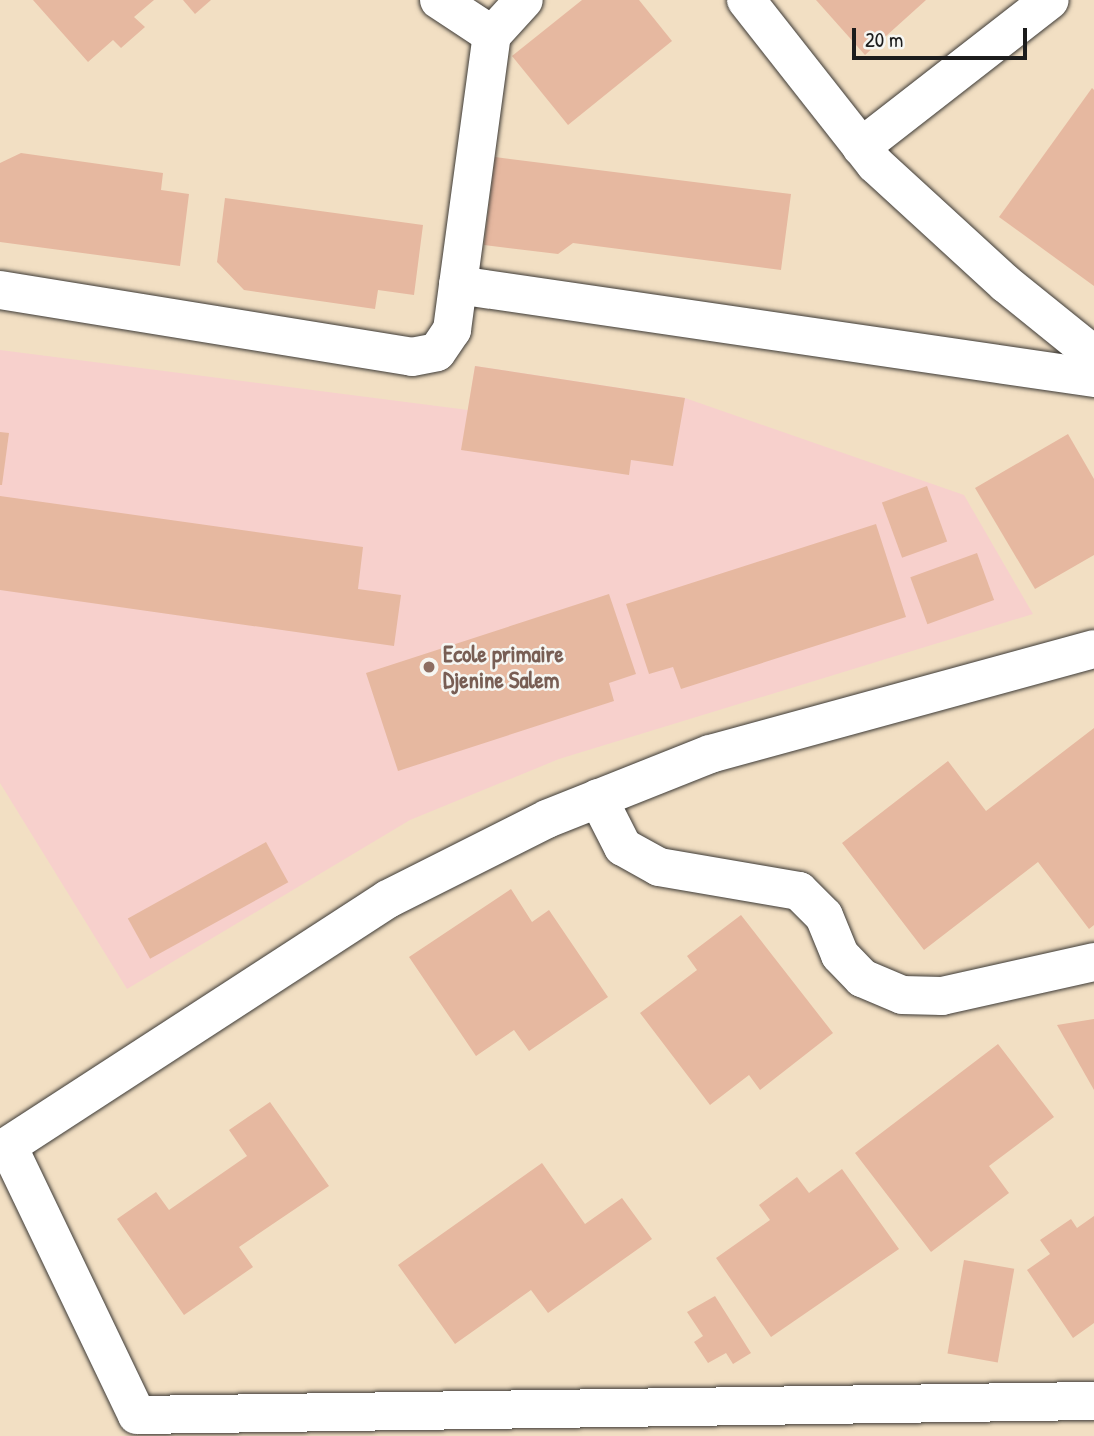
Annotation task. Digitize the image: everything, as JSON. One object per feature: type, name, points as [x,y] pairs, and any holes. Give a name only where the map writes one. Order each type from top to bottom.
[{"type":"street","points":[[439,0],[492,35]]},
{"type":"street","points":[[0,290],[412,357],[438,352],[452,330],[492,35],[524,0]]},
{"type":"street","points":[[746,0],[861,147],[1006,285],[1094,355]]},
{"type":"street","points":[[861,147],[1050,0]]},
{"type":"street","points":[[458,285],[1094,377]]},
{"type":"street","points":[[1094,649],[710,754],[598,799],[388,899],[4,1146],[141,1426],[1094,1401]]},
{"type":"street","points":[[598,799],[623,847],[659,867],[799,891],[824,916],[840,955],[862,978],[902,995],[942,996],[1094,962]]},
{"type":"shaded area","name":"Ecole primaire Djenine Salem","points":[[0,350],[468,410],[475,366],[685,398],[964,495],[1033,614],[559,759],[410,820],[127,989],[0,783]]},
{"type":"building","points":[[33,0],[154,0],[134,17],[145,27],[121,48],[113,40],[88,62]]},
{"type":"building","points":[[183,0],[211,0],[195,14]]},
{"type":"building","points":[[582,0],[639,0],[672,41],[568,125],[512,56]]},
{"type":"building","points":[[816,0],[926,0],[865,55]]},
{"type":"building","points":[[1092,88],[1094,90],[1094,286],[999,217]]},
{"type":"building","points":[[21,153],[163,173],[161,190],[189,194],[180,266],[0,242],[0,163]]},
{"type":"building","points":[[495,157],[791,194],[781,270],[573,243],[558,254],[484,245]]},
{"type":"building","points":[[225,198],[423,225],[414,295],[378,290],[375,309],[244,290],[217,262]]},
{"type":"building","points":[[475,366],[685,398],[673,466],[631,460],[629,475],[461,450]]},
{"type":"building","points":[[0,432],[9,433],[2,485],[0,485]]},
{"type":"building","points":[[1068,434],[1094,479],[1094,555],[1035,589],[975,488]]},
{"type":"building","points":[[927,486],[947,541],[902,558],[882,502]]},
{"type":"building","points":[[0,496],[363,547],[358,589],[401,595],[394,646],[0,590]]},
{"type":"building","points":[[876,524],[906,617],[681,689],[673,667],[649,674],[626,604]]},
{"type":"building","points":[[977,553],[994,600],[927,624],[910,577]]},
{"type":"building","points":[[609,594],[636,674],[609,683],[614,701],[398,771],[366,673]]},
{"type":"building","points":[[1094,728],[1094,925],[1089,929],[1038,862],[924,950],[842,843],[948,761],[986,811]]},
{"type":"building","points":[[266,842],[288,882],[150,959],[128,919]]},
{"type":"building","points":[[511,889],[532,922],[549,910],[608,997],[529,1051],[514,1030],[476,1056],[409,957]]},
{"type":"building","points":[[741,915],[833,1033],[760,1090],[749,1075],[710,1105],[640,1013],[697,970],[687,956]]},
{"type":"building","points":[[1094,1019],[1094,1090],[1057,1025]]},
{"type":"building","points":[[998,1044],[1054,1117],[989,1166],[1009,1193],[931,1252],[855,1153]]},
{"type":"building","points":[[270,1102],[329,1186],[239,1247],[253,1267],[184,1315],[117,1219],[156,1192],[169,1210],[247,1156],[229,1130]]},
{"type":"building","points":[[542,1163],[585,1224],[622,1198],[652,1239],[548,1313],[531,1290],[455,1344],[398,1265]]},
{"type":"building","points":[[842,1169],[899,1249],[771,1337],[716,1258],[770,1220],[759,1205],[797,1177],[809,1193]]},
{"type":"building","points":[[1094,1216],[1094,1323],[1073,1338],[1027,1270],[1050,1254],[1040,1240],[1071,1219],[1077,1228]]},
{"type":"building","points":[[964,1260],[1014,1269],[998,1362],[948,1354]]},
{"type":"building","points":[[715,1296],[751,1353],[733,1364],[726,1353],[708,1363],[694,1342],[703,1336],[687,1312]]},
{"type":"place","name":"Ecole primaire Djenine Salem","points":[[429,667]]}]
